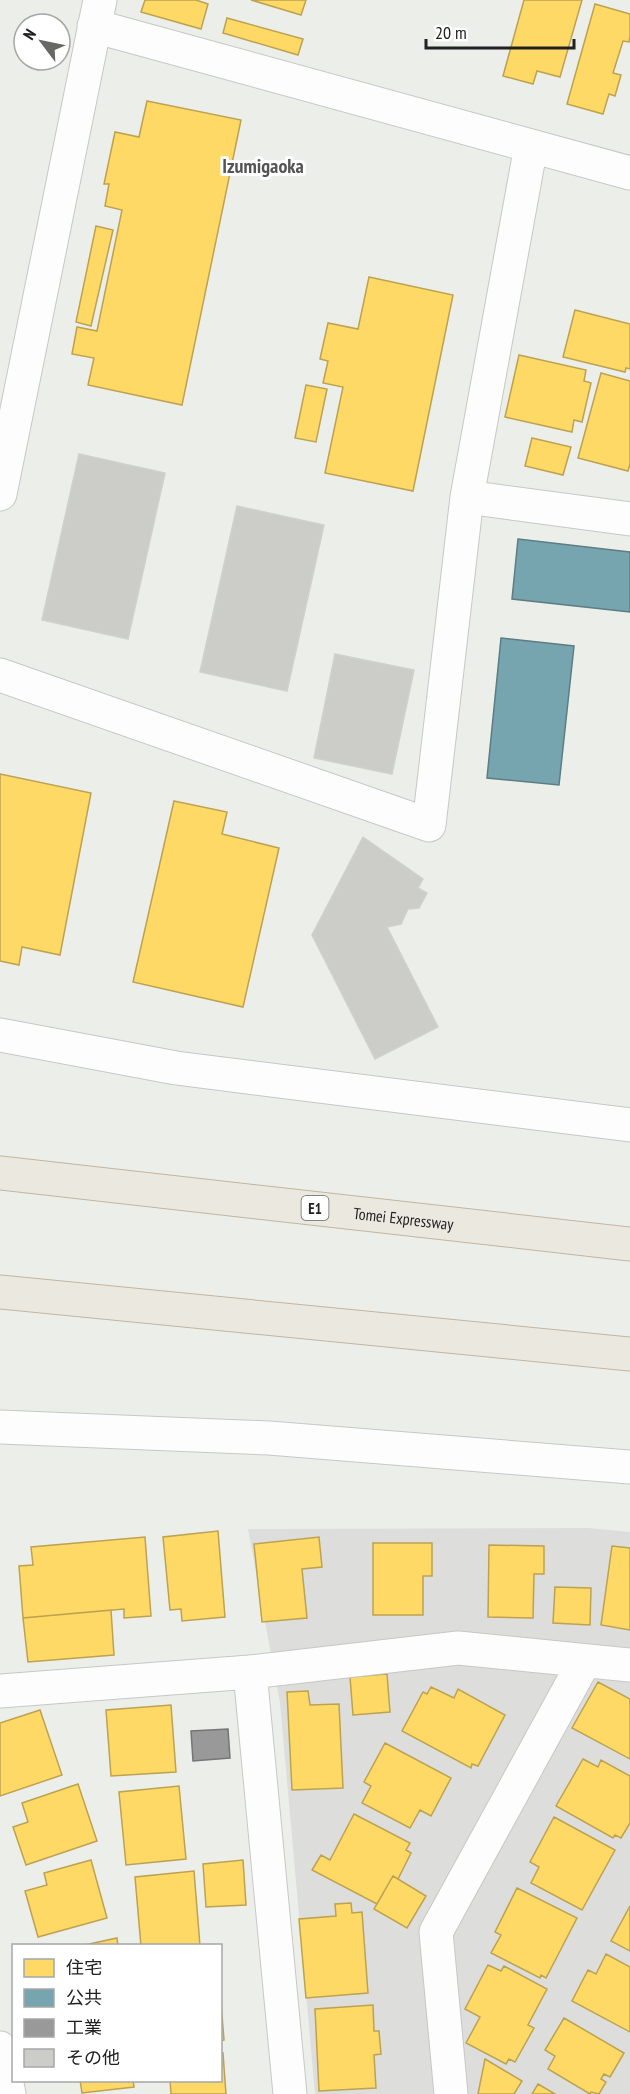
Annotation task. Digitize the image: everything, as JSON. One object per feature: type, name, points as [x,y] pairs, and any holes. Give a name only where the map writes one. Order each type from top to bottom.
[{"type":"highway","name":"Tomei Expressway","points":[[0,1173],[630,1244]]},
{"type":"highway","points":[[0,1292],[630,1354]]},
{"type":"street","points":[[0,494],[97,13],[531,146],[630,173]]},
{"type":"street","points":[[0,675],[429,825],[467,497],[531,146]]},
{"type":"street","points":[[467,497],[630,519]]},
{"type":"street","points":[[0,1035],[176,1068],[630,1125]]},
{"type":"street","points":[[0,1427],[269,1438],[630,1467]]},
{"type":"street","points":[[0,1691],[250,1672],[458,1648],[630,1665]]},
{"type":"street","points":[[451,2094],[436,1932],[584,1662]]},
{"type":"street","points":[[250,1672],[290,2094]]},
{"type":"street","points":[[0,2049],[9,2094]]},
{"type":"shaded area","points":[[588,1528],[630,1532],[630,2094],[315,2094],[280,1703],[248,1529]]},
{"type":"building: 住宅","points":[[145,0],[196,0],[208,4],[201,29],[141,12]]},
{"type":"building: 住宅","points":[[251,0],[306,0],[301,15]]},
{"type":"building: 住宅","points":[[524,0],[582,0],[560,77],[537,71],[533,84],[503,76]]},
{"type":"building: 住宅","points":[[595,4],[630,14],[629,42],[623,41],[613,73],[621,75],[615,96],[609,94],[603,114],[567,104]]},
{"type":"building: 住宅","points":[[227,18],[303,39],[298,55],[223,33]]},
{"type":"building: 住宅","points":[[147,101],[241,120],[182,405],[88,385],[94,358],[72,354],[77,327],[97,331],[122,210],[105,206],[109,184],[104,184],[115,132],[139,137]]},
{"type":"building: 住宅","points":[[96,226],[113,230],[91,326],[76,322]]},
{"type":"building: 住宅","points":[[369,277],[453,295],[413,491],[325,473],[343,387],[323,383],[328,361],[320,359],[328,323],[358,329]]},
{"type":"building: 住宅","points":[[575,310],[630,324],[630,369],[626,368],[625,372],[563,357]]},
{"type":"building: 住宅","points":[[519,355],[586,370],[584,381],[591,383],[582,422],[574,420],[572,432],[505,417]]},
{"type":"building: 住宅","points":[[601,373],[630,381],[630,464],[628,471],[578,458]]},
{"type":"building: 住宅","points":[[306,385],[327,389],[316,442],[295,438]]},
{"type":"building: 住宅","points":[[532,438],[571,447],[563,475],[525,466]]},
{"type":"building: 住宅","points":[[0,774],[91,793],[60,955],[22,947],[19,965],[0,961]]},
{"type":"building: 住宅","points":[[174,801],[227,812],[222,834],[279,848],[243,1007],[133,982]]},
{"type":"building: 住宅","points":[[218,1531],[225,1617],[182,1621],[181,1609],[170,1610],[163,1537]]},
{"type":"building: 住宅","points":[[145,1537],[151,1616],[124,1618],[124,1609],[23,1618],[19,1566],[33,1565],[31,1547]]},
{"type":"building: 住宅","points":[[319,1537],[322,1567],[302,1569],[307,1618],[262,1622],[254,1544]]},
{"type":"building: 住宅","points":[[373,1543],[432,1543],[432,1576],[423,1576],[423,1615],[373,1615]]},
{"type":"building: 住宅","points":[[489,1545],[544,1546],[544,1574],[534,1574],[533,1618],[488,1617]]},
{"type":"building: 住宅","points":[[612,1546],[630,1548],[630,1630],[601,1625]]},
{"type":"building: 住宅","points":[[555,1587],[591,1588],[590,1625],[553,1623]]},
{"type":"building: 住宅","points":[[111,1610],[114,1655],[28,1662],[23,1618]]},
{"type":"building: 住宅","points":[[387,1674],[390,1712],[353,1715],[350,1677]]},
{"type":"building: 住宅","points":[[598,1682],[630,1699],[630,1759],[572,1728]]},
{"type":"building: 住宅","points":[[431,1687],[454,1698],[458,1689],[505,1715],[478,1766],[472,1764],[471,1768],[402,1731],[423,1692],[427,1694]]},
{"type":"building: 住宅","points":[[308,1691],[310,1705],[339,1704],[343,1788],[292,1790],[287,1692]]},
{"type":"building: 住宅","points":[[171,1705],[176,1772],[111,1776],[106,1710]]},
{"type":"building: 住宅","points":[[40,1710],[62,1775],[0,1796],[0,1723]]},
{"type":"building: 住宅","points":[[385,1743],[451,1778],[431,1816],[420,1810],[410,1828],[362,1803],[371,1786],[364,1782]]},
{"type":"building: 住宅","points":[[583,1759],[598,1767],[601,1760],[630,1776],[630,1823],[621,1838],[615,1835],[613,1838],[556,1806]]},
{"type":"building: 住宅","points":[[78,1784],[97,1841],[26,1865],[13,1827],[28,1822],[22,1803]]},
{"type":"building: 住宅","points":[[179,1786],[186,1859],[126,1865],[119,1792]]},
{"type":"building: 住宅","points":[[354,1814],[410,1843],[406,1850],[411,1853],[398,1879],[393,1876],[377,1904],[312,1870],[321,1855],[330,1860]]},
{"type":"building: 住宅","points":[[554,1817],[615,1850],[582,1910],[531,1883],[539,1867],[530,1862]]},
{"type":"building: 住宅","points":[[91,1860],[107,1918],[38,1937],[25,1891],[47,1885],[44,1873]]},
{"type":"building: 住宅","points":[[243,1860],[246,1905],[206,1907],[203,1864]]},
{"type":"building: 住宅","points":[[194,1871],[200,1944],[141,1944],[135,1877]]},
{"type":"building: 住宅","points":[[393,1876],[426,1896],[407,1928],[374,1909]]},
{"type":"building: 住宅","points":[[517,1888],[577,1918],[546,1978],[541,1975],[540,1978],[491,1953],[501,1935],[495,1932]]},
{"type":"building: 住宅","points":[[351,1903],[352,1913],[362,1912],[368,1993],[306,1998],[299,1919],[336,1916],[335,1904]]},
{"type":"building: 住宅","points":[[630,1906],[630,1951],[611,1941]]},
{"type":"building: 住宅","points":[[117,1938],[118,1944],[89,1944]]},
{"type":"building: 住宅","points":[[606,1954],[630,1967],[630,2032],[572,2001],[588,1970],[596,1974]]},
{"type":"building: 住宅","points":[[488,1965],[501,1971],[504,1966],[547,1989],[528,2025],[534,2028],[515,2062],[509,2059],[506,2064],[466,2043],[480,2017],[465,2009]]},
{"type":"building: 住宅","points":[[373,2005],[374,2031],[379,2031],[381,2054],[374,2055],[376,2088],[319,2091],[315,2009]]},
{"type":"building: 住宅","points":[[222,2015],[224,2040],[222,2040]]},
{"type":"building: 住宅","points":[[564,2018],[624,2053],[610,2077],[604,2074],[601,2079],[606,2082],[599,2094],[591,2092],[590,2094],[548,2069],[555,2056],[545,2050]]},
{"type":"building: 住宅","points":[[223,2053],[226,2094],[171,2094],[170,2082],[222,2082]]},
{"type":"building: 住宅","points":[[485,2059],[522,2081],[514,2094],[478,2094]]},
{"type":"building: 住宅","points":[[80,2082],[133,2082],[134,2087],[82,2093]]},
{"type":"building: 住宅","points":[[538,2084],[555,2094],[532,2094]]},
{"type":"building: 公共","points":[[518,539],[630,552],[630,612],[512,599]]},
{"type":"building: 公共","points":[[501,638],[574,646],[559,785],[487,778]]},
{"type":"building: 工業","points":[[228,1729],[230,1758],[193,1761],[191,1731]]},
{"type":"building: その他","points":[[79,454],[165,473],[128,639],[42,620]]},
{"type":"building: その他","points":[[237,506],[324,525],[287,691],[200,672]]},
{"type":"building: その他","points":[[335,654],[414,670],[392,774],[314,758]]},
{"type":"building: その他","points":[[363,837],[423,879],[418,888],[427,893],[419,908],[408,909],[401,924],[387,927],[438,1027],[375,1059],[312,935]]},
{"type":"district","name":"Izumigaoka","points":[[263,166]]}]
